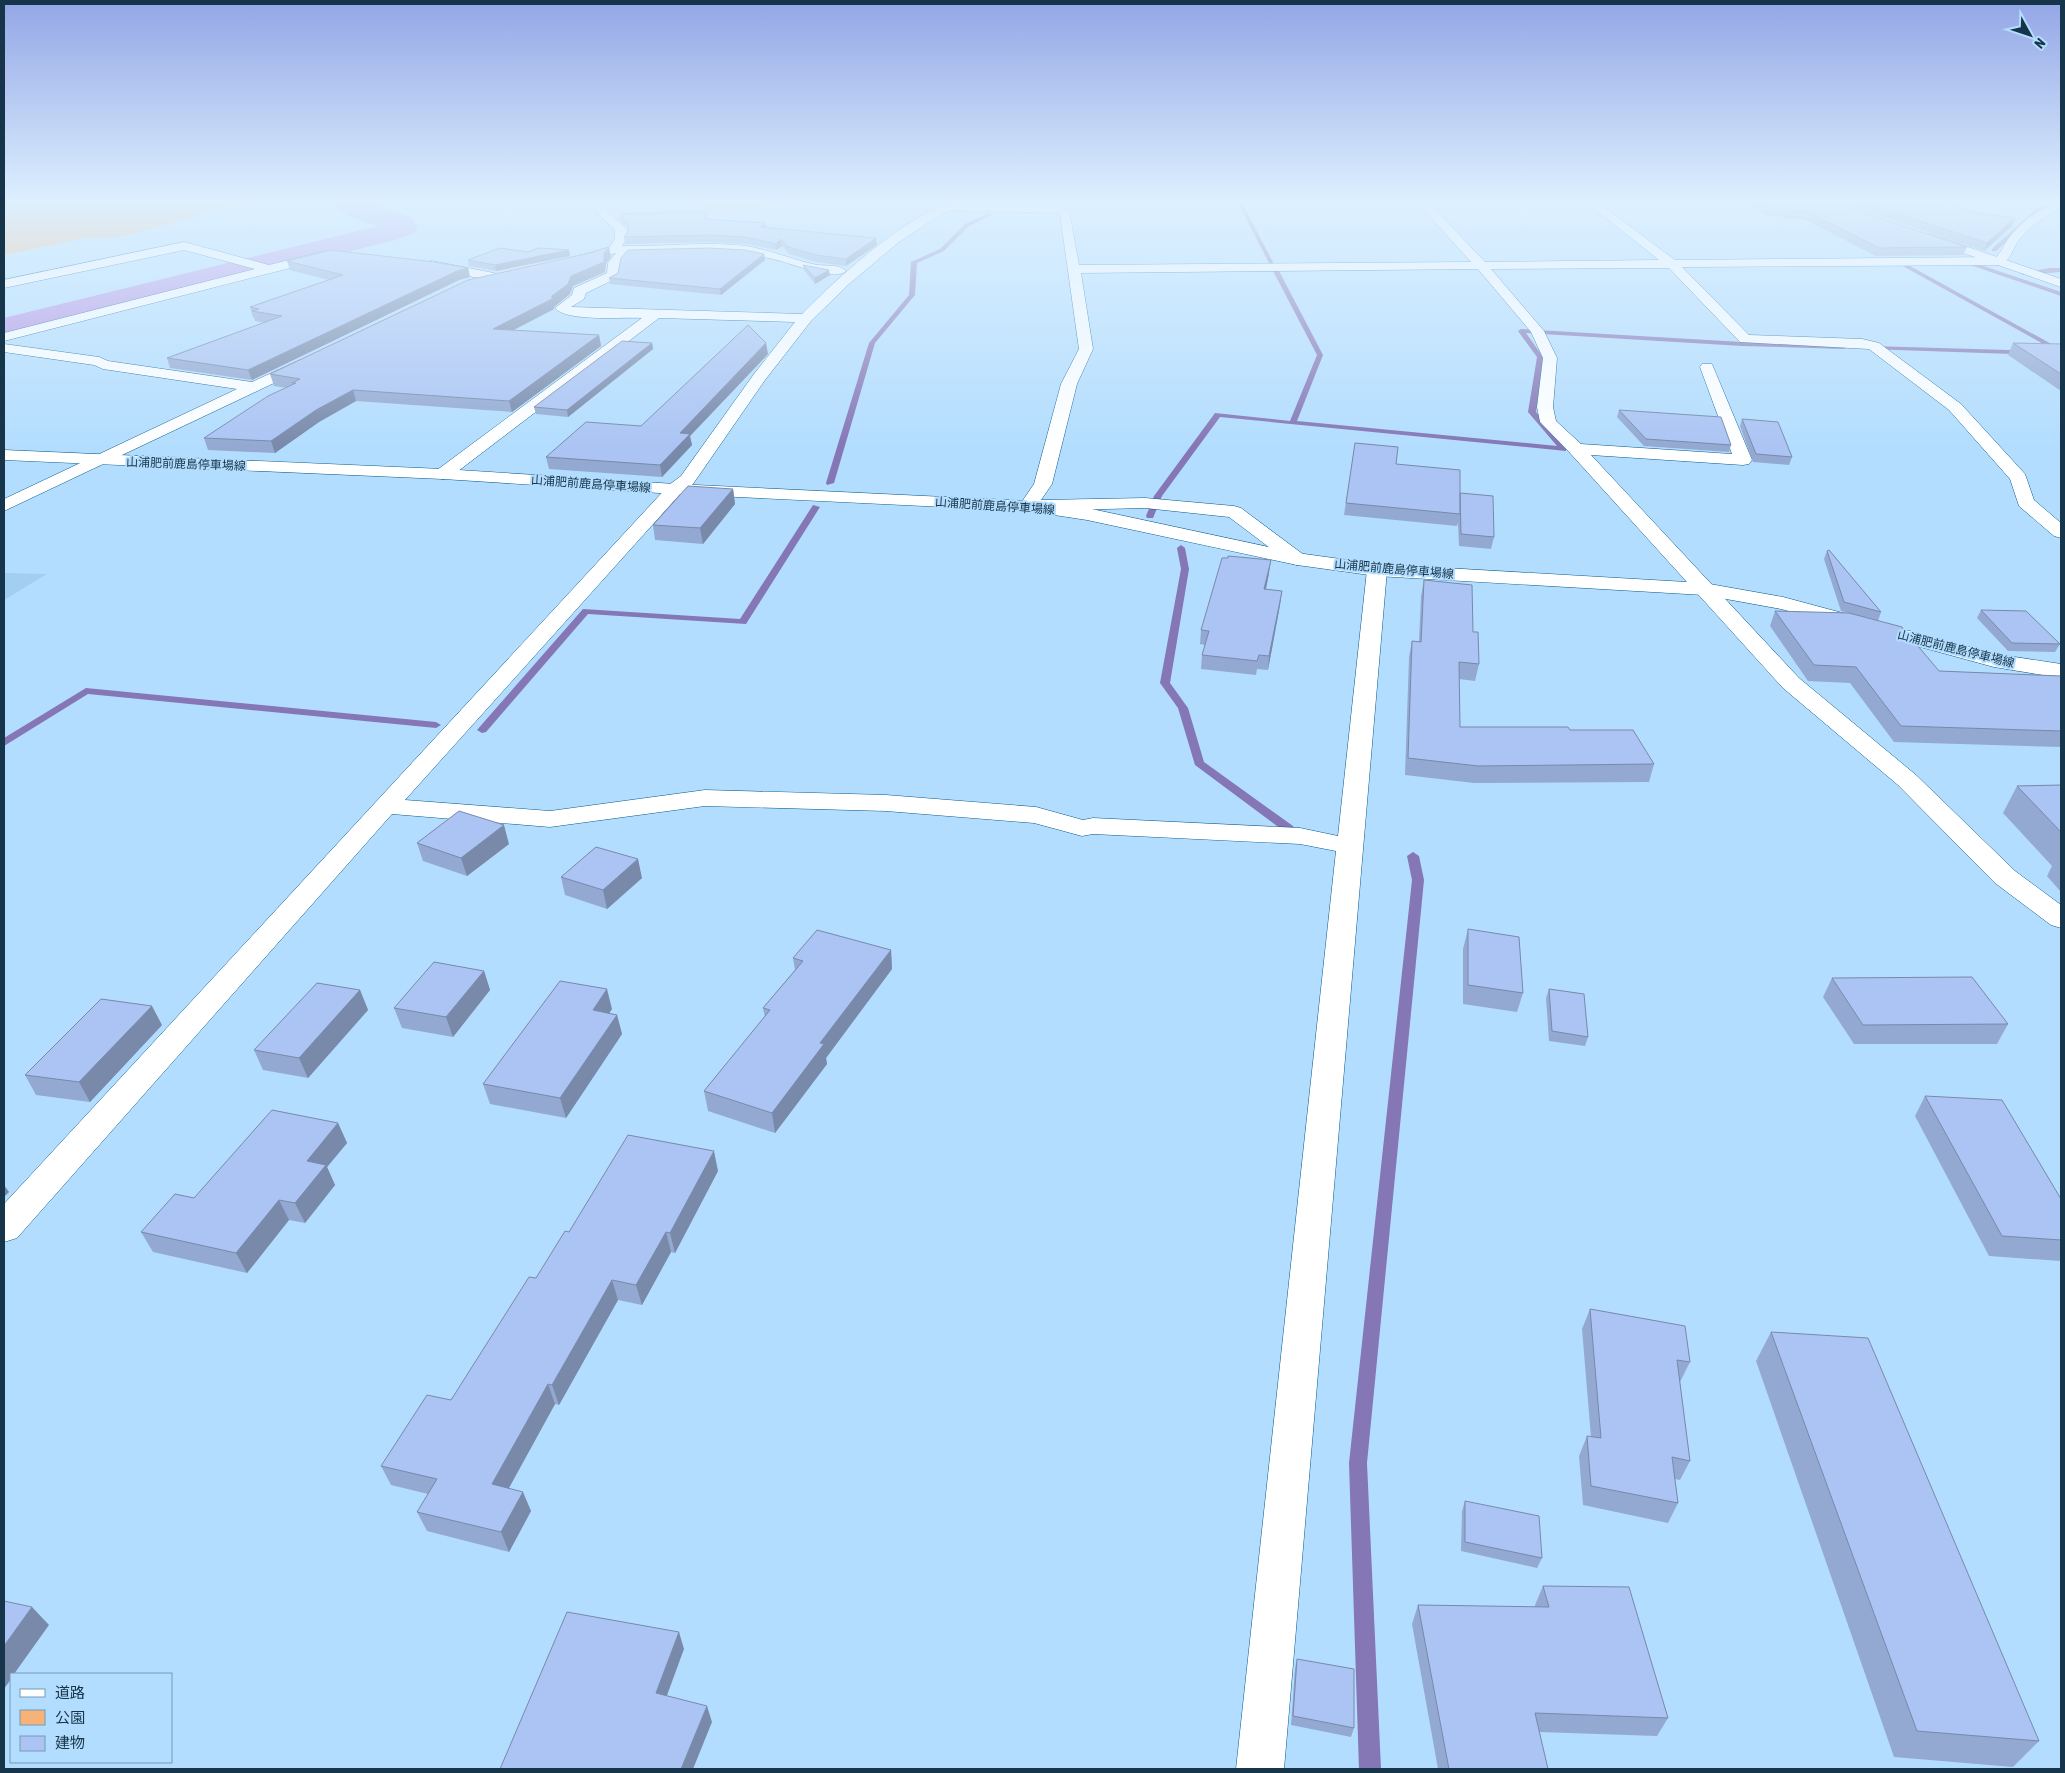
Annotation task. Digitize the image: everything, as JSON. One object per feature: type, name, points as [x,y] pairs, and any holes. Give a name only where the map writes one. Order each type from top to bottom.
[{"type":"main road","points":[[4,337],[219,282]]},
{"type":"main road","points":[[465,285],[477,282]]},
{"type":"main road","points":[[599,282],[579,291],[579,296],[562,308],[570,312],[806,318]]},
{"type":"main road","points":[[4,1228],[385,806],[675,489],[687,480],[768,365],[806,318],[842,282]]},
{"type":"main road","points":[[1028,506],[1044,484],[1069,384],[1086,349],[1076,282]]},
{"type":"main road","points":[[1495,282],[1538,332],[1550,358],[1545,407],[1548,422],[1576,449],[1791,683],[1907,780],[2005,877],[2061,919]]},
{"type":"main road","points":[[1689,282],[1745,339],[1862,344],[1877,349],[1955,406],[2019,478],[2025,502],[2061,532]]},
{"type":"main road","points":[[443,474],[655,315]]},
{"type":"main road","points":[[4,348],[98,361],[103,365],[254,387]]},
{"type":"main road","points":[[4,506],[97,460],[316,358]]},
{"type":"main road","points":[[1576,449],[1743,460],[1707,368]]},
{"type":"main road","name":"山浦肥前鹿島停車場線","points":[[4,455],[443,474],[675,489],[1028,506],[1087,514],[1297,559],[1377,570],[1704,589],[1783,603],[1994,660],[2061,671]]},
{"type":"main road","points":[[1028,506],[1154,503],[1234,512],[1297,559]]},
{"type":"main road","points":[[1260,1769],[1377,570]]},
{"type":"main road","points":[[385,806],[550,819],[705,798],[886,803],[1036,815],[1082,828],[1093,826],[1300,836],[1349,846]]},
{"type":"shaded area","points":[[4,573],[47,574],[4,600]]},
{"type":"building","points":[[323,282],[434,282],[248,370],[167,358],[282,316],[252,311],[259,309],[250,307]]},
{"type":"building","points":[[464,282],[569,282],[552,296],[552,299],[493,329],[599,335],[509,401],[353,390],[316,410],[271,441],[204,438],[268,396],[296,383],[292,383],[300,379],[270,374]]},
{"type":"building","points":[[647,282],[729,282],[720,289]]},
{"type":"building","points":[[748,325],[766,343],[680,433],[690,434],[660,465],[546,457],[586,422],[641,426]]},
{"type":"building","points":[[622,341],[652,343],[567,410],[534,407]]},
{"type":"building","points":[[2013,343],[2061,344],[2061,374]]},
{"type":"building","points":[[1619,410],[1721,417],[1731,445],[1646,439]]},
{"type":"building","points":[[1742,419],[1778,422],[1792,457],[1756,454]]},
{"type":"building","points":[[1355,443],[1398,447],[1396,464],[1460,470],[1460,514],[1346,503]]},
{"type":"building","points":[[688,486],[733,489],[700,528],[653,525]]},
{"type":"building","points":[[1460,493],[1493,496],[1494,537],[1461,534]]},
{"type":"building","points":[[1829,550],[1881,612],[1844,602],[1827,551]]},
{"type":"building","points":[[1228,556],[1271,560],[1264,589],[1282,591],[1269,656],[1259,655],[1257,661],[1202,655],[1209,631],[1201,630],[1222,558],[1228,558]]},
{"type":"building","points":[[1424,580],[1472,585],[1473,632],[1478,632],[1479,664],[1459,662],[1460,727],[1568,727],[1570,730],[1633,730],[1654,764],[1478,766],[1408,758],[1412,641],[1421,642]]},
{"type":"building","points":[[1981,610],[2026,611],[2060,644],[2012,643]]},
{"type":"building","points":[[1775,611],[1849,613],[1902,627],[1939,671],[2061,676],[2061,731],[1901,726],[1856,667],[1814,665]]},
{"type":"building","points":[[2061,785],[2061,832],[2017,786]]},
{"type":"building","points":[[459,811],[504,825],[461,858],[417,843]]},
{"type":"building","points":[[596,847],[638,859],[603,890],[561,877]]},
{"type":"building","points":[[1468,929],[1519,937],[1523,993],[1468,985]]},
{"type":"building","points":[[817,930],[891,950],[820,1043],[824,1044],[772,1113],[704,1091],[770,1010],[763,1008],[803,961],[793,958]]},
{"type":"building","points":[[434,962],[484,971],[446,1017],[394,1008]]},
{"type":"building","points":[[1972,977],[2008,1024],[1863,1025],[1832,978]]},
{"type":"building","points":[[560,981],[607,989],[593,1010],[617,1015],[560,1098],[483,1084]]},
{"type":"building","points":[[317,983],[360,990],[299,1058],[254,1050]]},
{"type":"building","points":[[1549,989],[1584,994],[1588,1037],[1552,1031]]},
{"type":"building","points":[[101,999],[152,1006],[79,1082],[25,1075]]},
{"type":"building","points":[[1925,1096],[2002,1100],[2061,1199],[2061,1240],[2002,1236]]},
{"type":"building","points":[[272,1110],[338,1123],[307,1161],[326,1165],[295,1203],[279,1200],[236,1253],[141,1232],[175,1194],[194,1198]]},
{"type":"building","points":[[628,1135],[714,1151],[670,1233],[666,1232],[636,1285],[612,1280],[552,1385],[548,1384],[492,1484],[523,1492],[501,1532],[417,1512],[437,1479],[381,1466],[427,1395],[451,1400],[529,1277],[536,1278],[565,1231],[569,1232]]},
{"type":"building","points":[[1590,1309],[1685,1326],[1690,1362],[1677,1360],[1690,1461],[1672,1457],[1678,1503],[1591,1486],[1587,1436],[1601,1438]]},
{"type":"building","points":[[1771,1332],[1868,1338],[2039,1741],[1917,1731]]},
{"type":"building","points":[[1465,1501],[1539,1516],[1542,1558],[1465,1542]]},
{"type":"building","points":[[1543,1586],[1629,1587],[1668,1718],[1535,1713],[1548,1769],[1449,1769],[1418,1605],[1549,1607]]},
{"type":"building","points":[[4,1601],[32,1607],[4,1646]]},
{"type":"building","points":[[567,1612],[679,1632],[656,1693],[707,1706],[681,1769],[500,1769]]},
{"type":"building","points":[[1297,1659],[1354,1669],[1354,1728],[1293,1716]]},
{"type":"waterway","points":[[4,329],[193,282]]},
{"type":"waterway","points":[[830,483],[872,343],[912,295],[913,282]]},
{"type":"waterway","points":[[1282,282],[1320,355],[1293,423]]},
{"type":"waterway","points":[[1871,348],[2042,353],[2052,346],[1935,282]]},
{"type":"waterway","points":[[2025,282],[2061,294]]},
{"type":"waterway","points":[[1293,423],[1563,449],[1532,412],[1540,357],[1521,331],[1742,344],[1844,347]]},
{"type":"waterway","points":[[1150,516],[1158,496],[1218,415],[1293,423]]},
{"type":"waterway","points":[[482,730],[586,611],[743,622],[816,507]]},
{"type":"waterway","points":[[1181,548],[1185,569],[1165,683],[1183,708],[1199,763],[1289,829]]},
{"type":"waterway","points":[[4,743],[86,691],[436,725]]},
{"type":"waterway","points":[[1370,1769],[1358,1463],[1418,880],[1413,856]]}]
